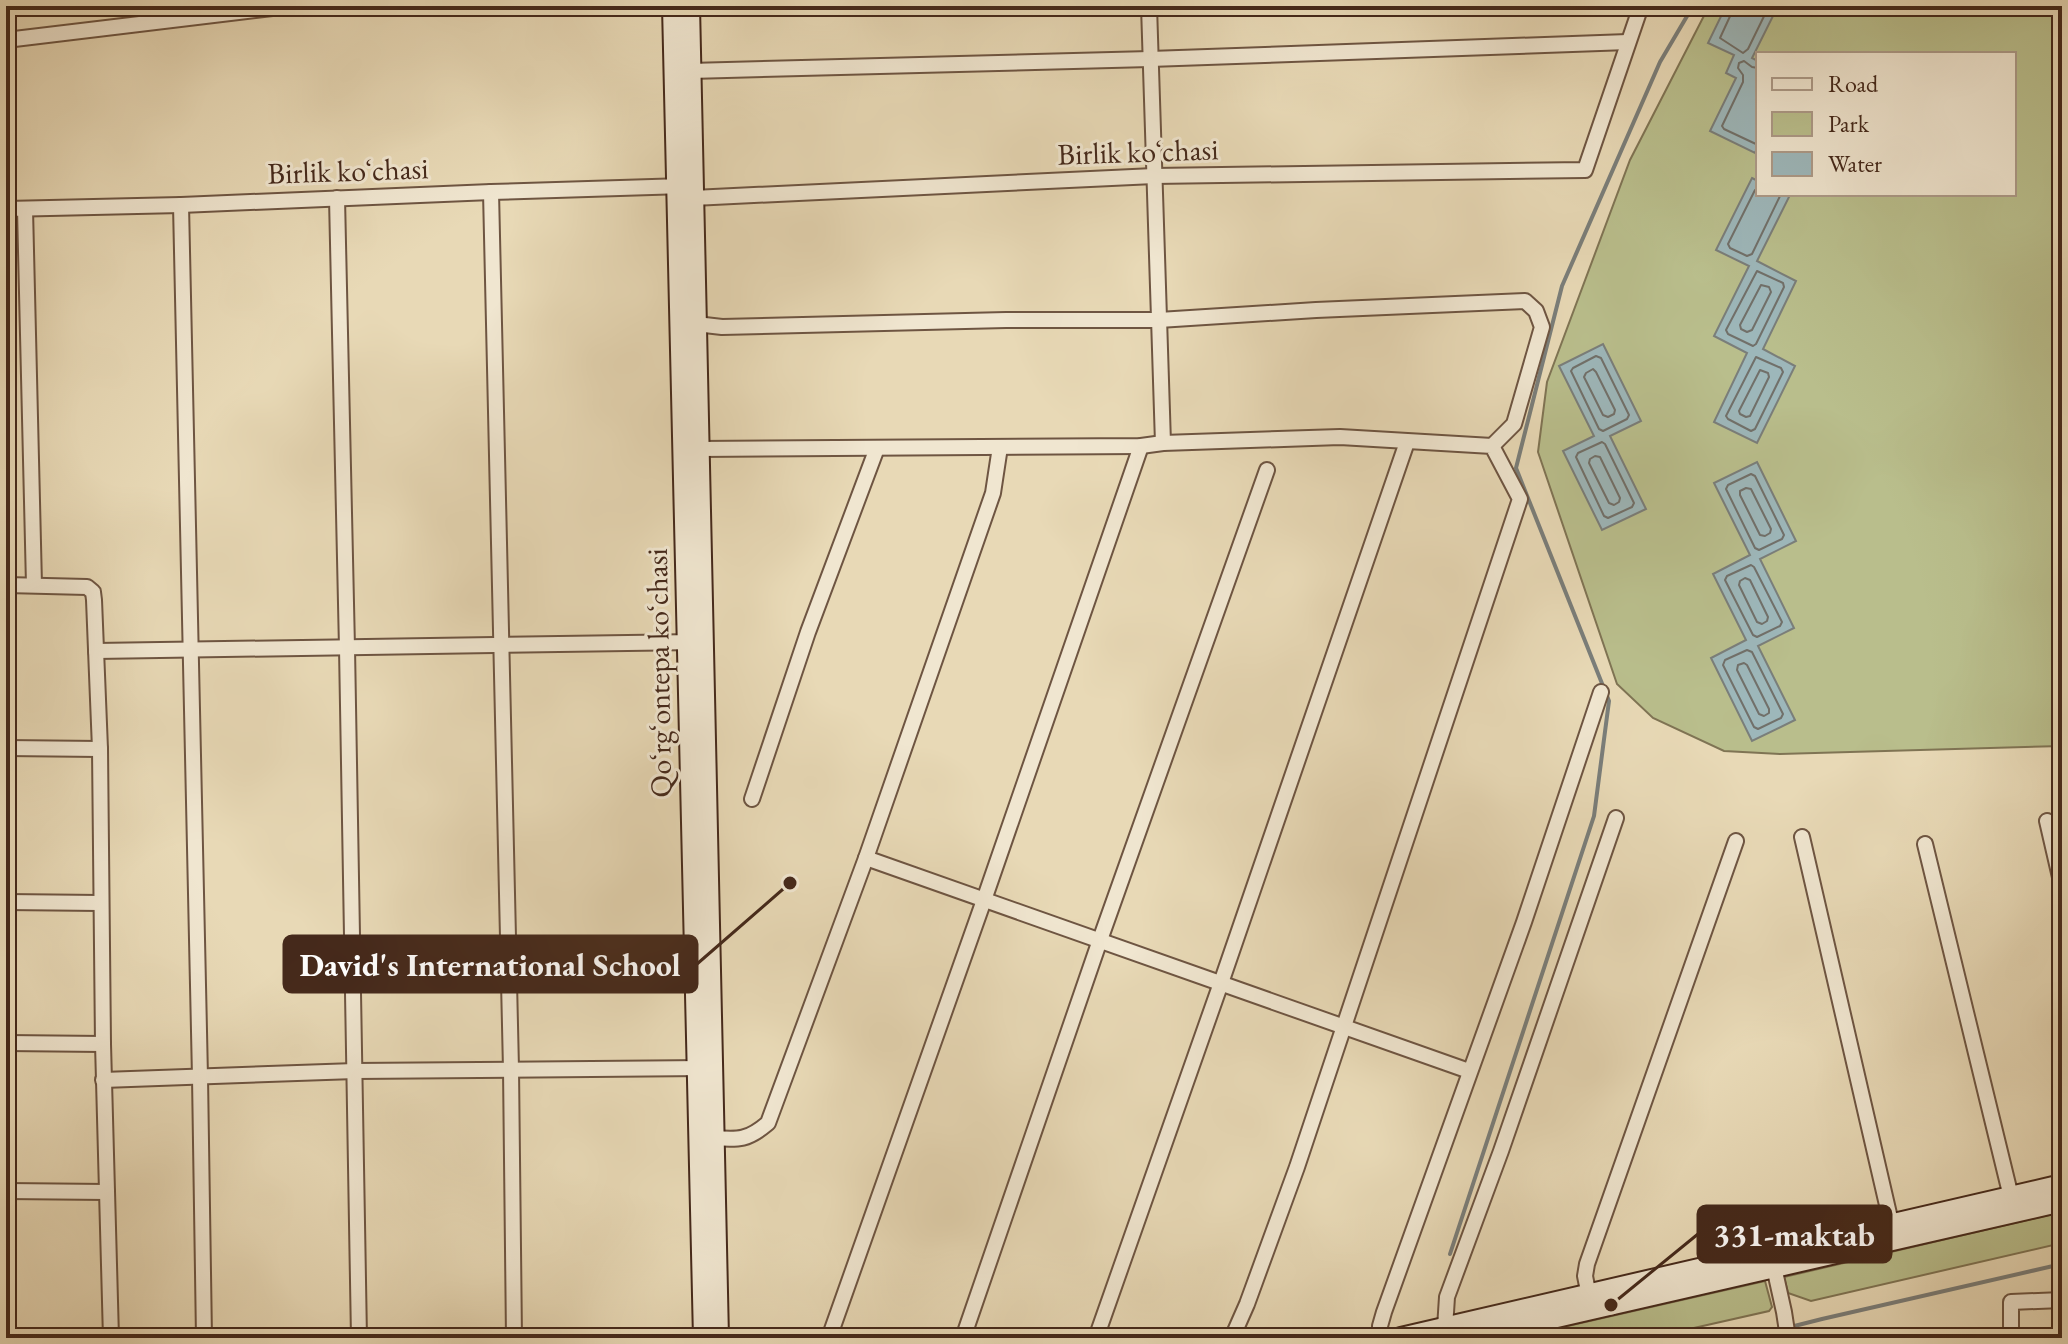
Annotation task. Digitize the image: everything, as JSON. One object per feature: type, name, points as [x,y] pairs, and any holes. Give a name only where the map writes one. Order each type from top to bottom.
[{"type":"main road","name":"Qoʻrgʻontepa koʻchasi","points":[[673,6],[696,324],[699,449],[696,642]]},
{"type":"main road","name":"Qoʻrgʻontepa koʻchasi","points":[[689,6],[688,190],[705,1068],[704,1338]]},
{"type":"main road","name":"Qoʻrgʻontepa koʻchasi","points":[[705,1068],[714,1138],[718,1338]]},
{"type":"main road","points":[[1465,1338],[1590,1302],[2013,1204],[2062,1185]]},
{"type":"main road","points":[[2013,1204],[2062,1201]]},
{"type":"main road","points":[[1401,1338],[1774,1267],[1894,1232]]},
{"type":"street","points":[[6,40],[289,6]]},
{"type":"street","points":[[1149,6],[1163,443]]},
{"type":"street","points":[[690,71],[1628,42],[1641,6]]},
{"type":"street","name":"Birlik koʻchasi","points":[[6,209],[491,192],[688,190],[1154,176],[1585,170],[1628,42]]},
{"type":"street","points":[[491,192],[514,1338]]},
{"type":"street","points":[[337,198],[359,1338]]},
{"type":"street","points":[[181,205],[204,1338]]},
{"type":"street","points":[[25,209],[34,585]]},
{"type":"street","points":[[696,324],[722,327],[1006,320],[1159,320],[1525,301],[1536,311],[1542,327],[1514,424],[1492,446],[1340,437],[1141,446],[699,449]]},
{"type":"street","points":[[1096,1338],[1407,442]]},
{"type":"street","points":[[829,1338],[1141,446]]},
{"type":"street","points":[[1232,1338],[1297,1167],[1520,499],[1492,446]]},
{"type":"street","points":[[714,1138],[737,1140],[753,1136],[768,1123],[866,858],[993,493],[1000,447]]},
{"type":"street","points":[[752,799],[808,632],[877,448]]},
{"type":"street","points":[[963,1338],[1267,470]]},
{"type":"street","points":[[6,585],[77,586],[87,587],[93,592],[100,749],[103,1080],[111,1338]]},
{"type":"street","points":[[96,651],[696,642]]},
{"type":"street","points":[[1380,1338],[1384,1312],[1524,922],[1601,692]]},
{"type":"street","points":[[6,748],[100,749]]},
{"type":"street","points":[[1445,1328],[1447,1297],[1616,818]]},
{"type":"street","points":[[2047,821],[2062,886]]},
{"type":"street","points":[[1802,837],[1894,1232]]},
{"type":"street","points":[[1590,1302],[1585,1276],[1587,1264],[1736,841]]},
{"type":"street","points":[[1925,844],[2013,1204]]},
{"type":"street","points":[[866,858],[1469,1071]]},
{"type":"street","points":[[6,902],[100,903]]},
{"type":"street","points":[[6,1043],[103,1044]]},
{"type":"street","points":[[103,1080],[355,1071],[705,1068]]},
{"type":"street","points":[[6,1191],[107,1192]]},
{"type":"street","points":[[1774,1267],[1788,1338]]},
{"type":"street","points":[[2011,1338],[2011,1297],[2062,1300]]},
{"type":"green space","points":[[1709,6],[2062,6],[2062,746],[1780,754],[1724,751],[1653,718],[1617,684],[1538,452],[1547,382],[1630,160]]},
{"type":"green space","points":[[2062,1212],[2062,1243],[1811,1301],[1788,1293],[1784,1277]]},
{"type":"green space","points":[[1765,1281],[1772,1307],[1769,1311],[1676,1332],[1677,1338],[1515,1338]]},
{"type":"water","points":[[1726,6],[1778,6],[1752,58],[1756,60],[1755,153],[1710,131],[1736,78],[1726,73],[1734,55],[1708,43]]},
{"type":"water","points":[[1752,178],[1756,180],[1756,196],[1789,197],[1757,261],[1796,281],[1763,349],[1795,366],[1757,443],[1714,422],[1747,353],[1714,336],[1749,266],[1716,250]]},
{"type":"water","points":[[1603,344],[1641,421],[1610,436],[1646,509],[1602,530],[1563,451],[1594,436],[1559,366]]},
{"type":"water","points":[[1757,462],[1796,541],[1760,559],[1794,628],[1758,646],[1795,720],[1752,741],[1711,658],[1746,640],[1713,574],[1750,555],[1714,483]]},
{"type":"waterway","points":[[1450,1254],[1594,816],[1609,701],[1516,468],[1562,286],[1660,62],[1693,6]]},
{"type":"waterway","points":[[1747,1338],[2062,1264]]},
{"type":"place","name":"David's International School","points":[[790,883]]},
{"type":"place","name":"331-maktab","points":[[1611,1305]]}]
